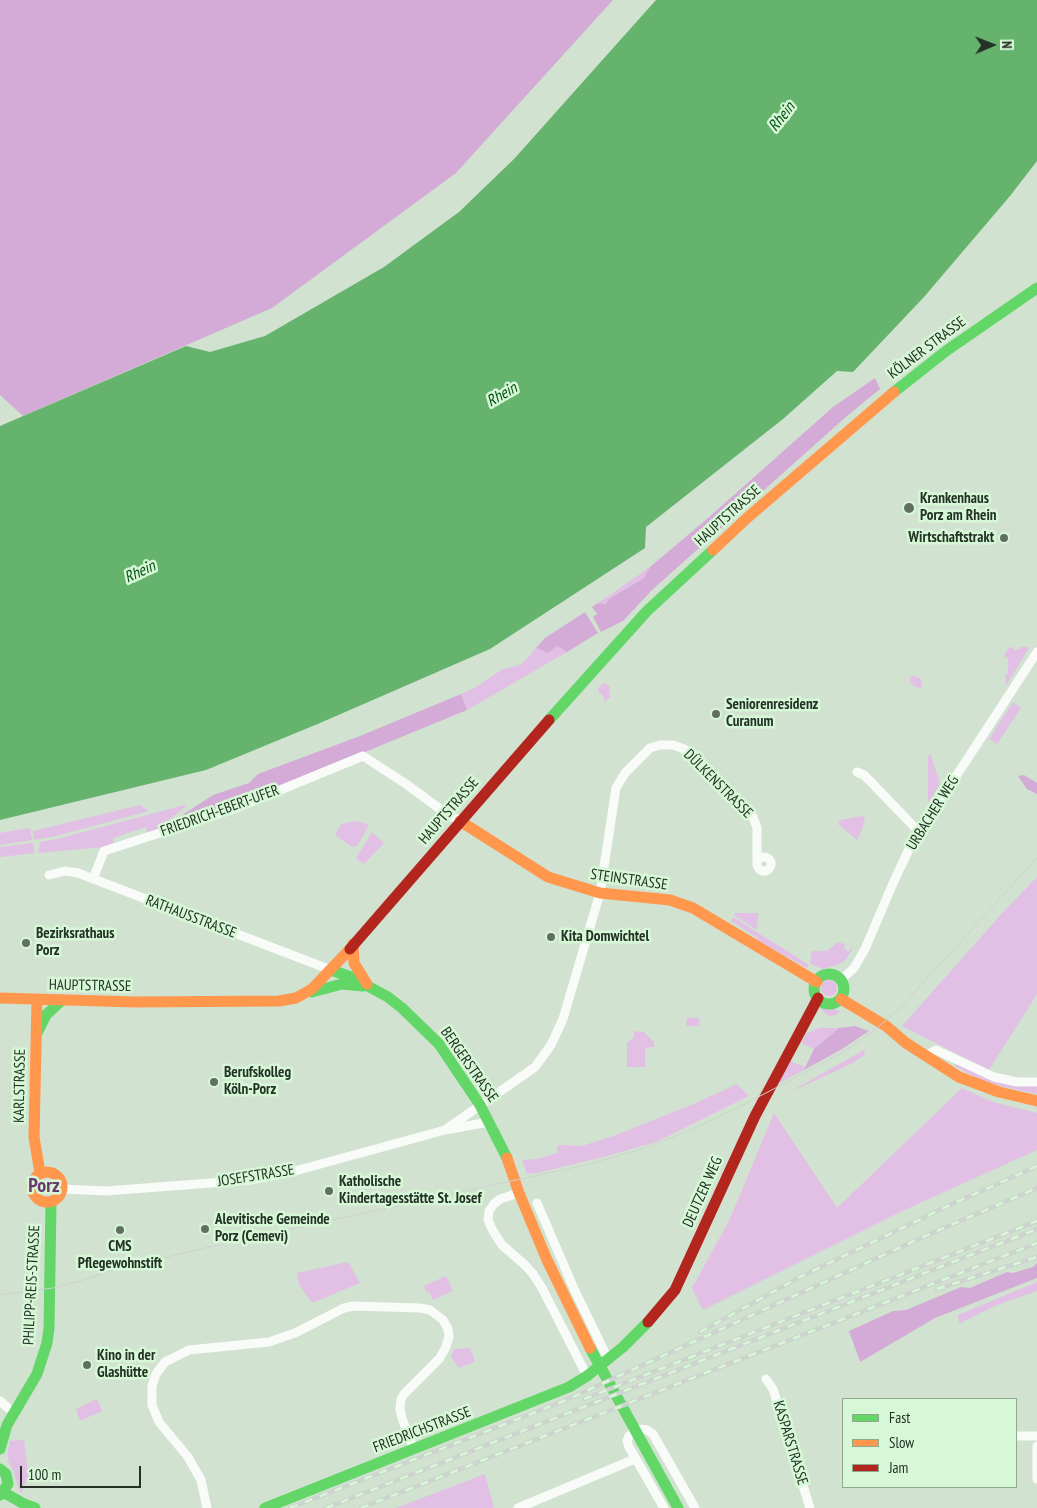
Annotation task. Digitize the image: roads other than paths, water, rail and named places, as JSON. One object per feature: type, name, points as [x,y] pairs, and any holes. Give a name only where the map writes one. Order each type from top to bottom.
[{"type":"street","name":"KÖLNER STRASSE","points":[[840,438],[946,351],[1037,288]]},
{"type":"street","name":"HAUPTSTRASSE","points":[[0,998],[135,1002],[264,1001],[287,999],[304,994],[312,989],[331,970],[460,821],[647,611],[747,518],[840,438]]},
{"type":"street","name":"URBACHER WEG","points":[[841,980],[854,968],[865,949],[896,876],[920,833],[1037,652]]},
{"type":"street","name":"DÜLKENSTRASSE","points":[[600,893],[616,788],[625,773],[650,748],[655,746],[673,745],[684,749],[753,817],[757,828],[757,861]]},
{"type":"street","name":"STEINSTRASSE","points":[[363,756],[406,784],[446,814],[548,877],[600,893],[682,903],[816,982]]},
{"type":"street","name":"FRIEDRICH-EBERT-UFER","points":[[93,879],[104,851],[234,809],[363,756]]},
{"type":"street","points":[[858,772],[872,782],[920,833]]},
{"type":"street","name":"RATHAUSSTRASSE","points":[[49,875],[65,871],[78,873],[331,970]]},
{"type":"street","name":"JOSEFSTRASSE","points":[[445,1130],[535,1067],[551,1045],[563,1019],[600,893]]},
{"type":"street","points":[[353,944],[353,959],[356,968],[368,986]]},
{"type":"street","name":"BERGERSTRASSE","points":[[331,970],[351,977],[368,986],[388,997],[402,1008],[429,1034],[448,1057],[480,1105],[505,1153],[519,1193],[547,1260],[585,1340],[678,1508]]},
{"type":"street","points":[[836,1002],[844,990],[841,980],[828,974],[816,982],[815,992],[818,998],[825,1004],[836,1002],[887,1035],[906,1043],[958,1077],[973,1084],[1037,1101]]},
{"type":"street","points":[[304,994],[336,985],[368,986]]},
{"type":"street","points":[[12,998],[29,1011],[35,1020]]},
{"type":"street","name":"DEUTZER WEG","points":[[587,1376],[640,1331],[675,1290],[755,1116],[818,998]]},
{"type":"street","name":"KARLSTRASSE","points":[[36,1000],[34,1137],[40,1173]]},
{"type":"street","points":[[36,1036],[46,1015],[62,1000]]},
{"type":"street","points":[[925,1056],[936,1050],[994,1078],[1017,1082],[1037,1082]]},
{"type":"street","name":"JOSEFSTRASSE","points":[[62,1189],[106,1191],[250,1180],[295,1171],[445,1130],[483,1123],[492,1126]]},
{"type":"street","points":[[45,1172],[56,1174],[62,1183],[62,1189],[60,1195],[47,1202],[35,1197],[31,1187],[33,1180],[40,1173],[45,1172]]},
{"type":"street","points":[[519,1193],[500,1199],[492,1205],[488,1220],[502,1245],[525,1265],[542,1288],[587,1376]]},
{"type":"street","name":"PHILIPP-REIS-STRASSE","points":[[0,1423],[4,1405],[30,1371],[39,1342],[45,1269],[47,1202]]},
{"type":"street","name":"PHILIPP-REIS-STRASSE","points":[[0,1449],[7,1425],[37,1374],[47,1343],[47,1202]]},
{"type":"street","points":[[536,1203],[608,1359]]},
{"type":"street","points":[[208,1508],[201,1480],[188,1457],[159,1422],[152,1405],[152,1386],[156,1374],[165,1362],[188,1350],[269,1342],[295,1333],[344,1308],[353,1306],[420,1308],[433,1312],[443,1320],[448,1329],[448,1343],[439,1359],[401,1399],[400,1409],[414,1450]]},
{"type":"street","name":"FRIEDRICHSTRASSE","points":[[265,1508],[553,1394],[587,1376]]},
{"type":"street","name":"KASPARSTRASSE","points":[[766,1379],[773,1390],[810,1508]]},
{"type":"street","points":[[664,1508],[629,1447],[629,1436],[638,1429],[648,1430],[653,1434],[694,1508]]},
{"type":"street","points":[[1017,1436],[1037,1436]]},
{"type":"street","points":[[1037,1446],[1037,1479]]},
{"type":"street","points":[[518,1508],[635,1459]]},
{"type":"street","points":[[0,1469],[6,1474],[8,1479],[8,1484],[2,1494],[35,1508]]},
{"type":"water","name":"Rhein","points":[[656,0],[1037,0],[1037,161],[1010,196],[924,297],[853,372],[837,371],[783,419],[646,527],[645,548],[490,649],[206,770],[0,820],[0,426],[186,346],[210,352],[265,336],[384,267],[459,212],[514,159]]},
{"type":"tram line","points":[[0,1295],[53,1288],[117,1269],[217,1245],[585,1165],[642,1149],[688,1131],[743,1105],[842,1053],[872,1032],[900,1008],[1037,858]]},
{"type":"railway","points":[[700,1332],[800,1277],[948,1206],[1037,1166]]},
{"type":"railway","points":[[290,1508],[564,1401],[923,1237],[1037,1188]]},
{"type":"railway","points":[[584,1399],[1037,1221]]},
{"type":"railway","points":[[326,1508],[1037,1229]]},
{"type":"railway","points":[[361,1508],[1037,1243]]},
{"type":"railway","points":[[937,1289],[1037,1257]]},
{"type":"place","name":"Krankenhaus Porz am Rhein","points":[[909,508]]},
{"type":"place","name":"Wirtschaftstrakt","points":[[1004,538]]},
{"type":"place","name":"Seniorenresidenz Curanum","points":[[716,714]]},
{"type":"place","name":"Kita Domwichtel","points":[[551,937]]},
{"type":"place","name":"Bezirksrathaus Porz","points":[[26,943]]},
{"type":"place","name":"Berufskolleg Köln-Porz","points":[[214,1082]]},
{"type":"place","name":"Katholische Kindertagesstätte St. Josef","points":[[329,1191]]},
{"type":"place","name":"Alevitische Gemeinde Porz (Cemevi)","points":[[205,1229]]},
{"type":"place","name":"CMS Pflegewohnstift","points":[[120,1230]]},
{"type":"place","name":"Kino in der Glashütte","points":[[87,1365]]},
{"type":"district","name":"Porz","points":[[44,1186]]}]
